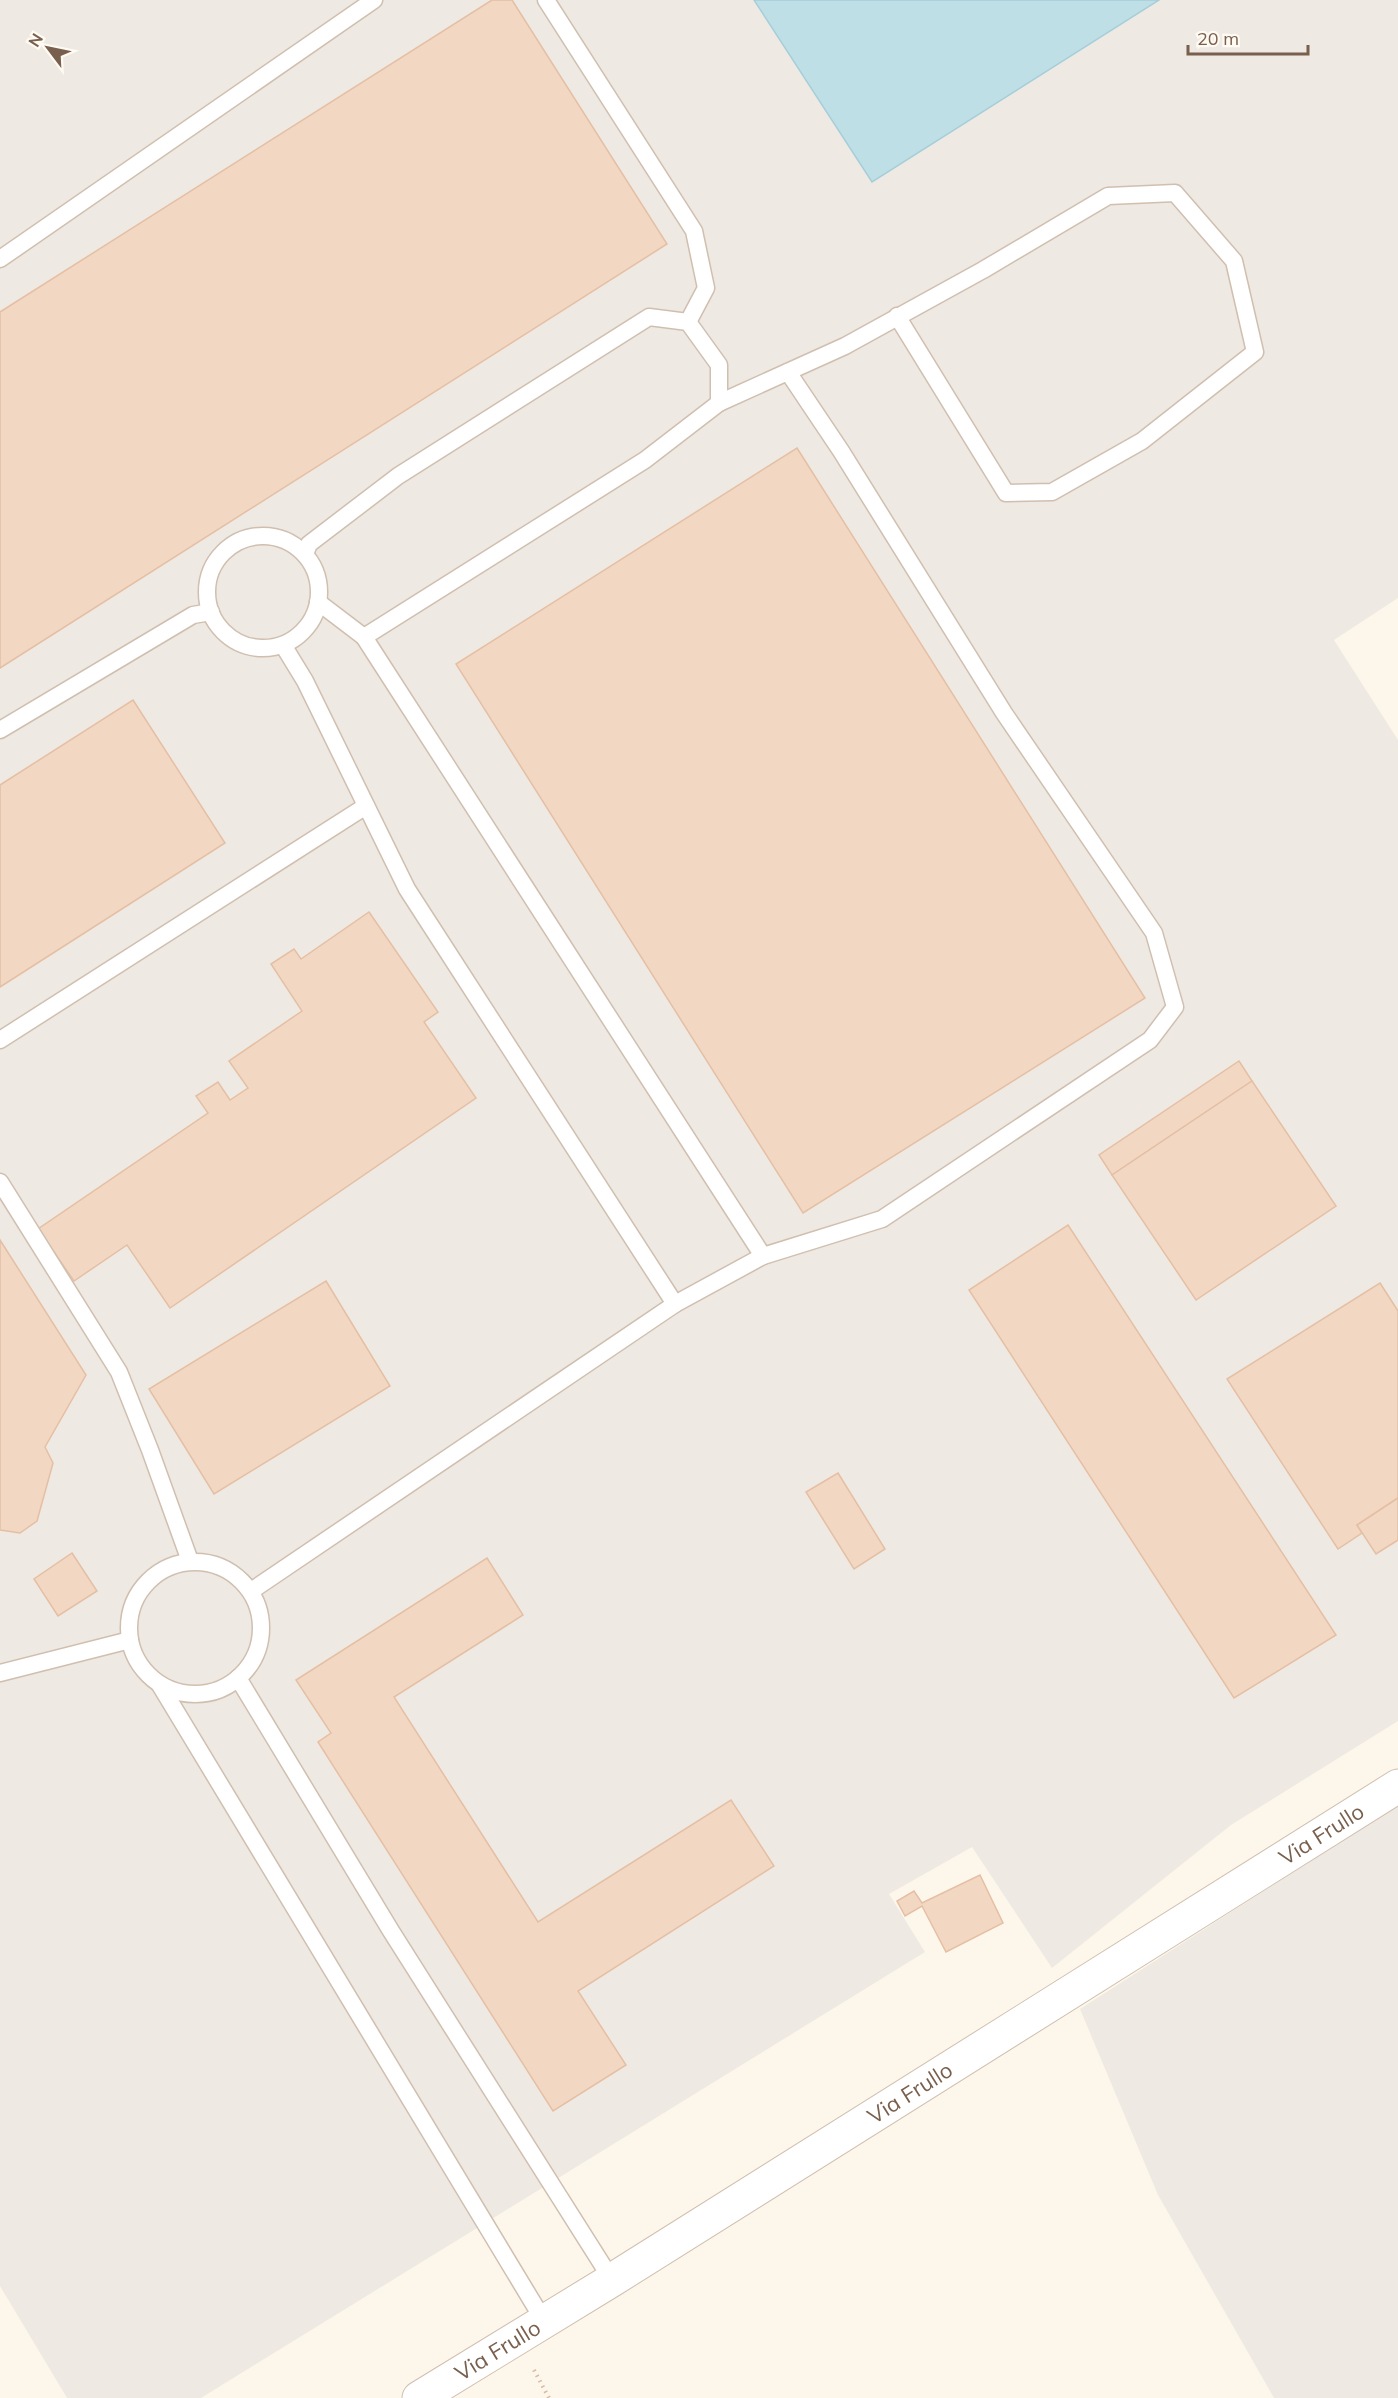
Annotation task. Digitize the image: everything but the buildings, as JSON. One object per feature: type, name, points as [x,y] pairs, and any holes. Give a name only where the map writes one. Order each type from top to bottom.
[{"type":"street","name":"Via Frullo","points":[[419,2398],[612,2280],[1398,1786]]},
{"type":"lane","points":[[0,259],[374,0]]},
{"type":"lane","points":[[546,0],[694,231],[706,288],[688,322]]},
{"type":"lane","points":[[364,637],[645,460],[719,404],[844,346],[897,316],[983,270],[1108,196],[1175,194],[1234,261],[1255,352],[1142,441],[1052,492],[1006,493],[897,316]]},
{"type":"lane","points":[[305,555],[309,544],[398,476],[649,317],[688,322],[719,365],[719,404]]},
{"type":"lane","points":[[250,1591],[675,1304],[763,1256],[882,1219],[1150,1040],[1175,1007],[1154,933],[1004,712],[841,451],[788,372]]},
{"type":"lane","points":[[256,536],[275,537],[290,543],[305,555],[312,565],[318,583],[318,602],[308,626],[294,639],[283,645],[264,649],[251,647],[233,640],[220,629],[211,612],[207,597],[208,577],[217,560],[237,542],[256,536]]},
{"type":"lane","points":[[318,602],[364,637],[763,1256]]},
{"type":"lane","points":[[0,730],[193,615],[211,612]]},
{"type":"lane","points":[[283,645],[305,681],[407,889],[675,1304]]},
{"type":"lane","points":[[0,1040],[366,806]]},
{"type":"lane","points":[[0,1182],[119,1372],[190,1561]]},
{"type":"lane","points":[[160,1685],[182,1694],[195,1695],[218,1690],[238,1678],[253,1660],[260,1639],[260,1615],[250,1591],[242,1580],[218,1565],[190,1561],[168,1567],[149,1580],[135,1598],[128,1624],[137,1662],[160,1685],[544,2321]]},
{"type":"lane","points":[[0,1673],[130,1640]]},
{"type":"lane","points":[[238,1678],[391,1931],[612,2280]]},
{"type":"shaded area","points":[[0,0],[1398,0],[1398,598],[1334,640],[1398,740],[1398,1721],[1231,1825],[1052,1968],[972,1847],[889,1894],[925,1952],[201,2398],[67,2398],[0,2286]]},
{"type":"shaded area","points":[[1398,1805],[1398,2398],[1274,2398],[1158,2195],[1080,2009]]},
{"type":"water","points":[[754,0],[1159,0],[872,182]]}]
